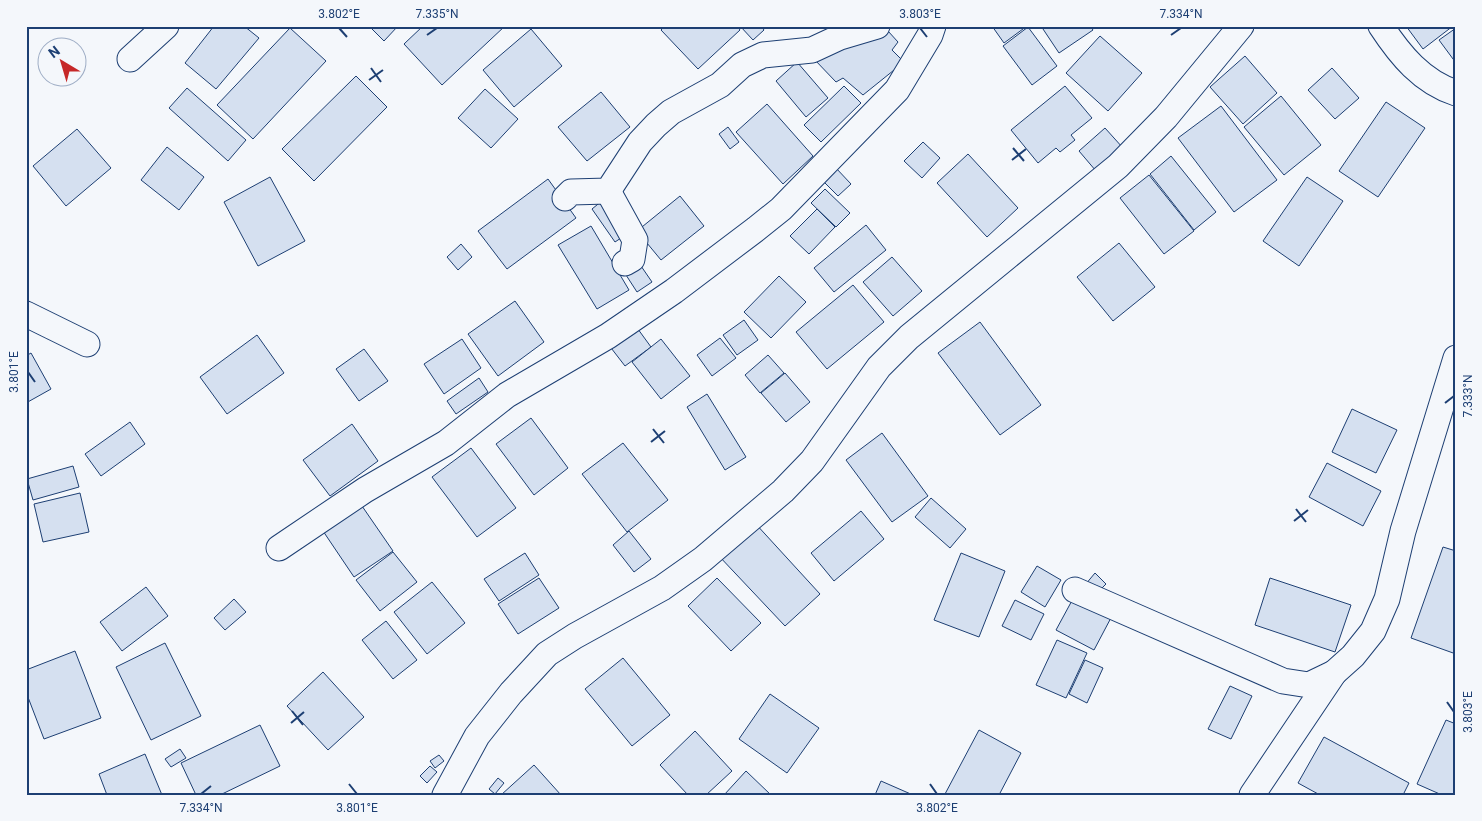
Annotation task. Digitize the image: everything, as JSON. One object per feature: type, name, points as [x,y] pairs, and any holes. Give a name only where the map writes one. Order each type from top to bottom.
[{"type":"street","points":[[130,59],[166,26]]},
{"type":"street","points":[[608,191],[640,142],[656,125],[671,112],[720,85],[742,65],[763,55],[812,50],[840,37],[877,26]]},
{"type":"street","points":[[280,548],[365,490],[446,443],[507,395],[616,330],[674,291],[781,209],[897,90],[930,35],[932,26]]},
{"type":"street","points":[[445,795],[477,736],[511,693],[547,654],[662,588],[703,560],[783,491],[812,461],[879,368],[909,337],[1118,166],[1166,116],[1241,26]]},
{"type":"street","points":[[1382,26],[1398,52],[1415,68],[1440,88],[1456,93]]},
{"type":"street","points":[[565,198],[570,192],[608,191]]},
{"type":"street","points":[[608,191],[635,240],[632,259],[625,263]]},
{"type":"street","points":[[26,314],[87,344]]},
{"type":"street","points":[[1252,795],[1334,673],[1353,656],[1373,630],[1387,599],[1403,532],[1456,358]]},
{"type":"street","points":[[1075,590],[1283,681],[1309,685],[1334,673]]},
{"type":"building","points":[[214,26],[244,26],[259,38],[216,89],[185,63]]},
{"type":"building","points":[[369,26],[398,26],[384,41]]},
{"type":"building","points":[[423,26],[505,26],[442,85],[404,44]]},
{"type":"building","points":[[665,26],[737,26],[740,30],[698,69],[661,30]]},
{"type":"building","points":[[740,26],[761,26],[764,30],[753,40]]},
{"type":"building","points":[[992,26],[1027,26],[1004,43]]},
{"type":"building","points":[[1041,26],[1090,26],[1093,30],[1059,53]]},
{"type":"building","points":[[1406,26],[1453,26],[1423,49]]},
{"type":"building","points":[[1028,27],[1057,66],[1032,85],[1003,46]]},
{"type":"building","points":[[290,28],[326,61],[253,139],[217,105]]},
{"type":"building","points":[[1456,28],[1456,63],[1439,40]]},
{"type":"building","points":[[531,29],[562,66],[514,107],[483,70]]},
{"type":"building","points":[[888,31],[898,42],[892,50],[904,62],[863,95],[843,78],[836,82],[814,59]]},
{"type":"building","points":[[1100,36],[1142,73],[1108,111],[1066,73]]},
{"type":"building","points":[[1245,56],[1277,93],[1243,124],[1210,87]]},
{"type":"building","points":[[797,62],[828,98],[806,117],[776,81]]},
{"type":"building","points":[[1332,68],[1359,98],[1335,119],[1308,90]]},
{"type":"building","points":[[356,76],[387,107],[314,181],[282,149]]},
{"type":"building","points":[[844,86],[861,103],[821,142],[804,125]]},
{"type":"building","points":[[1065,86],[1092,118],[1071,135],[1075,140],[1060,152],[1056,148],[1038,163],[1011,130]]},
{"type":"building","points":[[187,88],[246,140],[228,161],[169,108]]},
{"type":"building","points":[[485,89],[518,119],[491,148],[458,118]]},
{"type":"building","points":[[601,92],[630,127],[587,161],[558,127]]},
{"type":"building","points":[[1281,96],[1321,145],[1284,175],[1244,127]]},
{"type":"building","points":[[1386,102],[1425,128],[1378,197],[1339,171]]},
{"type":"building","points":[[767,104],[813,156],[783,184],[736,132]]},
{"type":"building","points":[[1221,106],[1277,180],[1234,212],[1178,138]]},
{"type":"building","points":[[728,127],[739,142],[730,149],[719,134]]},
{"type":"building","points":[[1105,128],[1123,148],[1096,171],[1079,151]]},
{"type":"building","points":[[77,129],[111,168],[66,206],[33,166]]},
{"type":"building","points":[[923,142],[940,158],[922,178],[904,161]]},
{"type":"building","points":[[167,147],[204,177],[179,210],[141,180]]},
{"type":"building","points":[[968,154],[1018,208],[987,237],[937,183]]},
{"type":"building","points":[[1171,156],[1216,212],[1194,230],[1150,174]]},
{"type":"building","points":[[835,167],[851,184],[838,196],[822,180]]},
{"type":"building","points":[[1149,175],[1194,231],[1164,254],[1120,198]]},
{"type":"building","points":[[270,177],[305,241],[258,266],[224,202]]},
{"type":"building","points":[[1307,177],[1343,201],[1299,266],[1263,241]]},
{"type":"building","points":[[548,179],[576,218],[507,269],[478,231]]},
{"type":"building","points":[[825,189],[850,213],[836,227],[811,203]]},
{"type":"building","points":[[680,196],[704,226],[661,260],[637,231]]},
{"type":"building","points":[[603,200],[627,234],[615,242],[592,209]]},
{"type":"building","points":[[817,209],[835,227],[809,254],[790,236]]},
{"type":"building","points":[[866,225],[886,250],[834,292],[814,268]]},
{"type":"building","points":[[591,226],[629,290],[597,309],[558,245]]},
{"type":"building","points":[[1119,243],[1155,287],[1113,321],[1077,277]]},
{"type":"building","points":[[461,244],[472,257],[458,270],[447,257]]},
{"type":"building","points":[[892,257],[922,291],[893,316],[863,282]]},
{"type":"building","points":[[641,266],[652,282],[637,292],[626,275]]},
{"type":"building","points":[[779,276],[806,302],[771,338],[744,312]]},
{"type":"building","points":[[853,285],[884,322],[827,369],[796,332]]},
{"type":"building","points":[[515,301],[544,342],[498,376],[468,334]]},
{"type":"building","points":[[744,320],[758,340],[737,355],[723,335]]},
{"type":"building","points":[[980,322],[1041,405],[1000,435],[938,353]]},
{"type":"building","points":[[635,325],[651,347],[625,366],[608,344]]},
{"type":"building","points":[[257,335],[284,373],[227,414],[200,377]]},
{"type":"building","points":[[720,338],[736,358],[712,376],[697,355]]},
{"type":"building","points":[[462,339],[481,368],[444,394],[424,364]]},
{"type":"building","points":[[661,339],[690,376],[661,399],[632,362]]},
{"type":"building","points":[[364,349],[388,381],[359,401],[336,369]]},
{"type":"building","points":[[31,353],[51,389],[26,403],[26,356]]},
{"type":"building","points":[[768,355],[784,373],[760,393],[745,375]]},
{"type":"building","points":[[785,373],[810,402],[786,422],[761,393]]},
{"type":"building","points":[[479,378],[488,392],[456,414],[447,401]]},
{"type":"building","points":[[707,394],[746,457],[725,470],[687,407]]},
{"type":"building","points":[[1352,409],[1397,430],[1376,473],[1332,452]]},
{"type":"building","points":[[531,418],[568,468],[534,495],[496,444]]},
{"type":"building","points":[[130,422],[145,444],[101,476],[85,454]]},
{"type":"building","points":[[352,424],[378,461],[330,496],[303,460]]},
{"type":"building","points":[[882,433],[928,496],[892,522],[846,460]]},
{"type":"building","points":[[623,443],[668,500],[627,532],[582,474]]},
{"type":"building","points":[[471,448],[516,508],[477,537],[432,477]]},
{"type":"building","points":[[1327,463],[1381,491],[1363,526],[1309,497]]},
{"type":"building","points":[[73,466],[79,487],[33,500],[27,479]]},
{"type":"building","points":[[80,493],[89,532],[43,542],[34,504]]},
{"type":"building","points":[[931,498],[966,529],[950,548],[915,517]]},
{"type":"building","points":[[362,506],[393,551],[354,577],[323,531]]},
{"type":"building","points":[[861,511],[884,539],[834,581],[811,553]]},
{"type":"building","points":[[754,522],[820,594],[785,626],[718,555]]},
{"type":"building","points":[[629,531],[651,559],[634,572],[613,545]]},
{"type":"building","points":[[1443,547],[1456,551],[1456,654],[1411,638]]},
{"type":"building","points":[[393,552],[417,582],[380,611],[356,580]]},
{"type":"building","points":[[525,553],[539,575],[499,601],[484,579]]},
{"type":"building","points":[[961,553],[1005,571],[979,637],[934,620]]},
{"type":"building","points":[[1037,566],[1061,580],[1045,607],[1021,592]]},
{"type":"building","points":[[1095,573],[1106,584],[1095,595],[1085,585]]},
{"type":"building","points":[[539,578],[559,608],[518,634],[498,604]]},
{"type":"building","points":[[717,578],[761,623],[731,651],[688,606]]},
{"type":"building","points":[[1270,578],[1351,605],[1335,652],[1255,625]]},
{"type":"building","points":[[432,582],[465,623],[427,654],[394,612]]},
{"type":"building","points":[[146,587],[168,616],[122,651],[100,622]]},
{"type":"building","points":[[1075,595],[1113,614],[1094,650],[1056,630]]},
{"type":"building","points":[[234,599],[246,612],[225,630],[214,618]]},
{"type":"building","points":[[1015,600],[1044,614],[1031,640],[1002,626]]},
{"type":"building","points":[[386,621],[417,660],[393,679],[362,640]]},
{"type":"building","points":[[1057,640],[1087,653],[1066,698],[1036,685]]},
{"type":"building","points":[[165,643],[201,716],[151,740],[116,667]]},
{"type":"building","points":[[75,651],[101,718],[44,739],[26,692],[26,670]]},
{"type":"building","points":[[623,658],[670,715],[632,746],[585,689]]},
{"type":"building","points":[[1085,660],[1103,668],[1087,703],[1069,694]]},
{"type":"building","points":[[323,672],[364,717],[328,750],[287,706]]},
{"type":"building","points":[[1230,686],[1252,696],[1231,739],[1208,729]]},
{"type":"building","points":[[770,694],[819,728],[787,773],[739,739]]},
{"type":"building","points":[[1446,720],[1456,724],[1456,790],[1454,795],[1442,795],[1417,784]]},
{"type":"building","points":[[260,725],[280,766],[220,795],[196,795],[181,763]]},
{"type":"building","points":[[979,730],[1021,753],[999,795],[945,794]]},
{"type":"building","points":[[695,731],[732,771],[706,795],[688,795],[660,765]]},
{"type":"building","points":[[1324,737],[1409,783],[1403,795],[1320,795],[1298,783]]},
{"type":"building","points":[[180,749],[186,758],[171,767],[165,759]]},
{"type":"building","points":[[145,754],[162,795],[107,795],[99,774]]},
{"type":"building","points":[[439,755],[444,761],[435,768],[430,761]]},
{"type":"building","points":[[534,765],[561,795],[501,795]]},
{"type":"building","points":[[430,766],[437,772],[427,783],[420,776]]},
{"type":"building","points":[[746,771],[771,795],[724,795]]},
{"type":"building","points":[[498,778],[504,783],[495,794],[489,789]]},
{"type":"building","points":[[881,781],[913,795],[875,795]]}]
